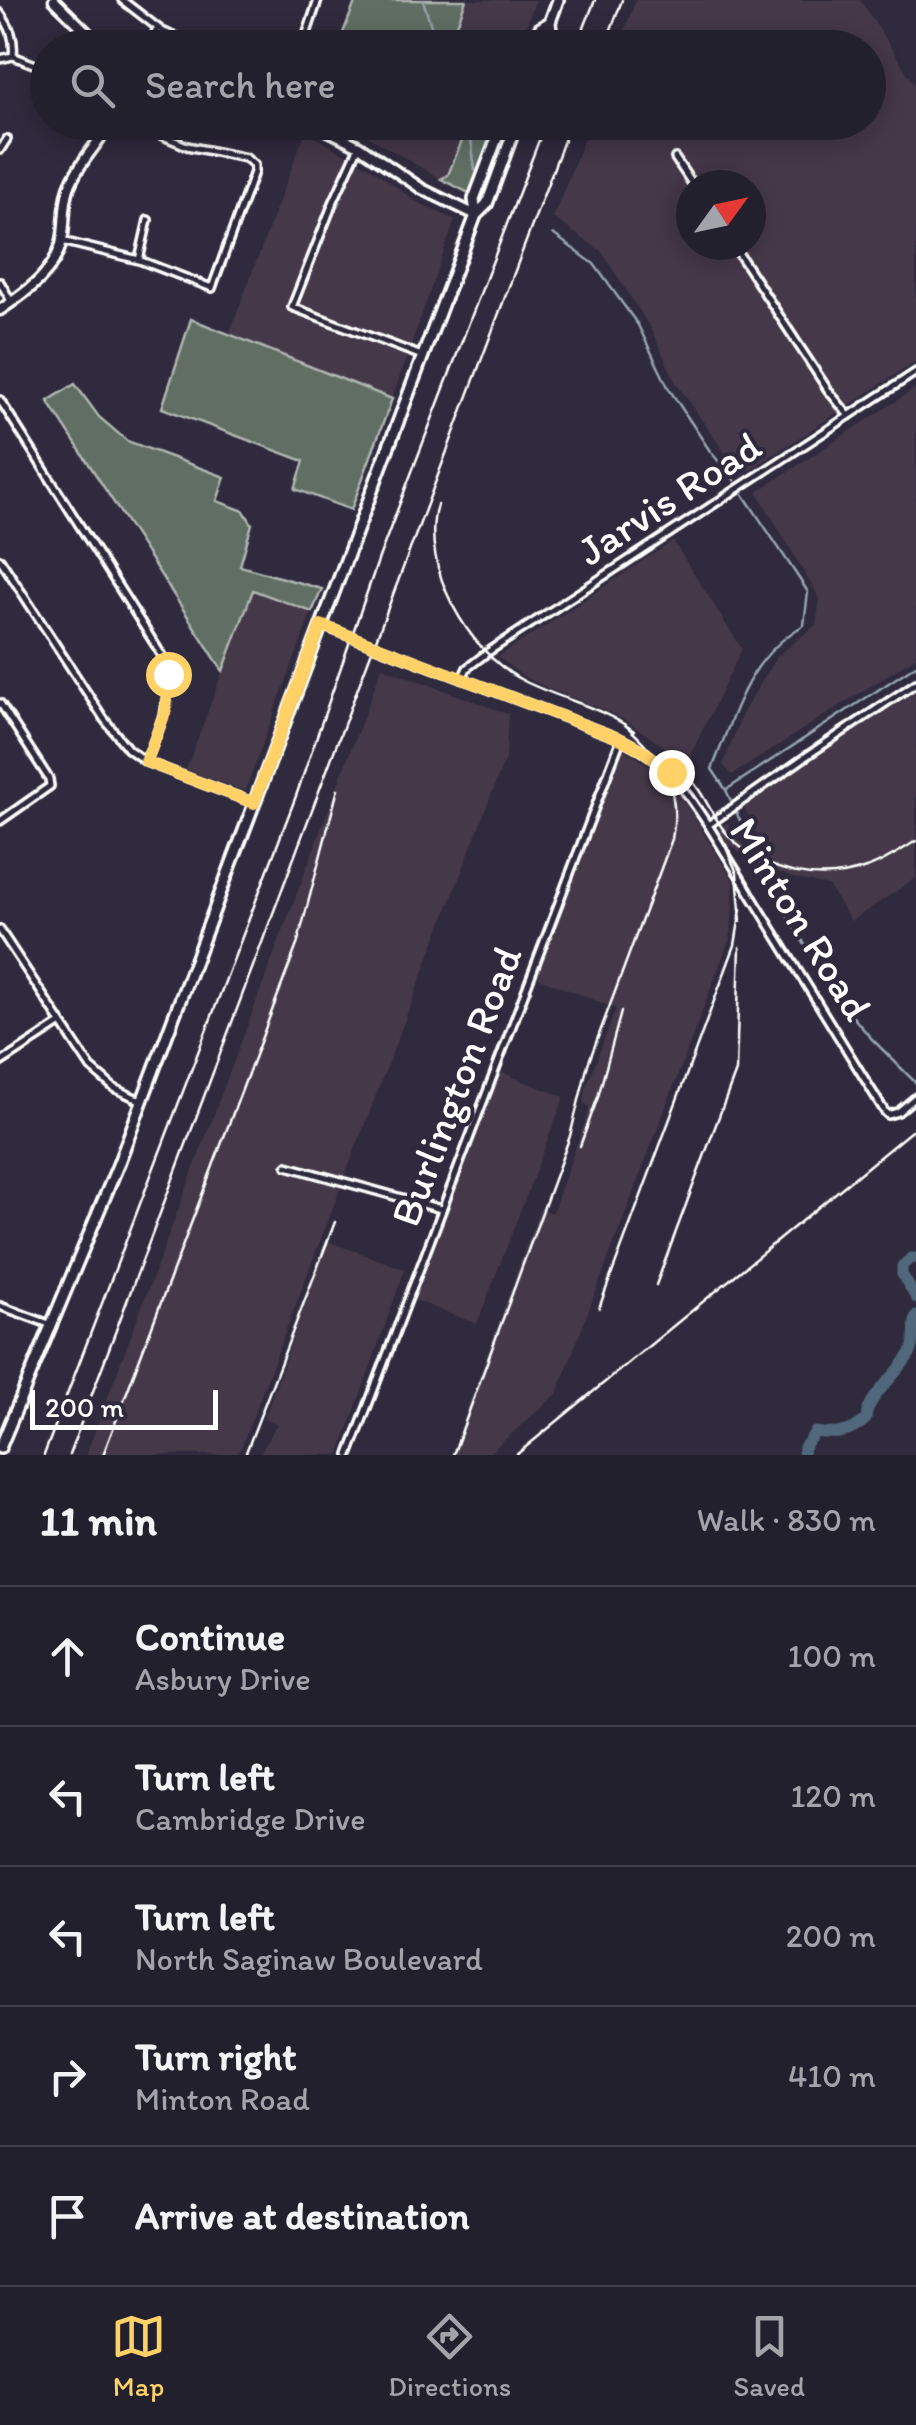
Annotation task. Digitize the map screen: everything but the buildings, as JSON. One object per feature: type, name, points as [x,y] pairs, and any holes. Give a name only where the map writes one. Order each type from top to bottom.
[{"type":"main road","points":[[54,0],[85,30]]},
{"type":"main road","points":[[552,30],[550,22],[558,0]]},
{"type":"main road","points":[[539,30],[550,22]]},
{"type":"main road","points":[[0,310],[30,290],[57,256],[72,180],[99,140]]},
{"type":"main road","points":[[347,140],[422,189],[476,215]]},
{"type":"main road","points":[[476,215],[474,199],[497,140]]},
{"type":"main road","points":[[0,1448],[4,1424],[52,1326],[142,1102],[422,356],[476,215],[487,204],[510,140]]},
{"type":"street","points":[[122,0],[161,30]]},
{"type":"street","points":[[308,30],[318,0]]},
{"type":"street","points":[[0,13],[12,32],[13,56]]},
{"type":"street","points":[[0,59],[13,56],[30,63]]},
{"type":"street","points":[[0,150],[7,139]]},
{"type":"street","points":[[62,241],[138,260],[212,288],[254,172],[253,162],[172,140]]},
{"type":"street","points":[[359,146],[332,203],[292,307],[422,356]]},
{"type":"street","points":[[675,158],[683,170]]},
{"type":"street","points":[[138,260],[148,220]]},
{"type":"street","points":[[742,260],[849,416]]},
{"type":"street","points":[[0,282],[12,302]]},
{"type":"street","name":"Jarvis Road","points":[[462,679],[467,668],[488,652],[916,372]]},
{"type":"street","points":[[0,400],[162,657],[168,682],[166,710],[146,762]]},
{"type":"street","points":[[0,558],[110,729],[128,749],[146,762],[254,803]]},
{"type":"street","name":"Minton Road","points":[[321,625],[621,739],[671,772],[883,1109],[891,1115],[916,1097]]},
{"type":"street","points":[[708,826],[916,683]]},
{"type":"street","points":[[0,704],[50,786],[0,821]]},
{"type":"street","name":"Burlington Road","points":[[348,1455],[621,739]]},
{"type":"street","points":[[1,932],[80,1054],[114,1088],[142,1102]]},
{"type":"street","points":[[0,1063],[60,1024]]},
{"type":"street","points":[[287,1166],[441,1209]]},
{"type":"street","points":[[0,1306],[52,1326]]},
{"type":"shaded area","points":[[466,0],[536,0],[525,30],[460,30],[457,25]]},
{"type":"shaded area","points":[[636,0],[860,0],[880,30],[625,30]]},
{"type":"shaded area","points":[[886,40],[916,86],[916,361],[741,476],[676,383],[651,329],[601,251],[553,218],[583,140],[886,140]]},
{"type":"shaded area","points":[[302,140],[320,140],[371,168],[415,201],[455,220],[392,399],[229,334]]},
{"type":"shaded area","points":[[374,140],[462,140],[448,175],[441,179]]},
{"type":"shaded area","points":[[916,388],[916,657],[732,775],[723,765],[742,714],[777,656],[816,625],[820,599],[757,492]]},
{"type":"shaded area","points":[[673,541],[742,649],[687,762],[626,721],[521,675],[498,657]]},
{"type":"shaded area","points":[[253,590],[312,612],[245,791],[186,770]]},
{"type":"shaded area","points":[[382,667],[508,714],[506,756],[240,1450],[236,1455],[86,1455]]},
{"type":"shaded area","points":[[916,691],[916,878],[851,921],[828,886],[793,878],[750,861],[732,846],[727,850],[715,830],[728,823],[735,838],[768,859],[744,807]]},
{"type":"shaded area","points":[[623,748],[672,782],[734,882],[731,935],[557,1394],[487,1455],[451,1455],[540,1208],[552,1213],[590,1108],[584,1103],[586,1087],[616,1009],[537,977]]},
{"type":"shaded area","points":[[501,1072],[564,1097],[477,1324],[414,1300]]},
{"type":"shaded area","points":[[327,1241],[405,1269],[339,1455],[259,1455],[277,1424],[264,1419]]},
{"type":"green space","points":[[356,0],[466,0],[458,30],[344,30]]},
{"type":"green space","points":[[462,140],[492,140],[471,194],[441,179],[448,175]]},
{"type":"green space","points":[[191,319],[392,399],[351,510],[295,489],[304,461],[162,408]]},
{"type":"green space","points":[[75,384],[99,417],[127,441],[225,477],[217,501],[244,511],[252,524],[240,566],[322,589],[312,612],[253,590],[223,671],[48,401]]},
{"type":"waterway","points":[[423,0],[432,30]]},
{"type":"waterway","points":[[471,140],[475,170]]},
{"type":"waterway","points":[[553,234],[594,264],[638,325],[669,389],[735,481]]},
{"type":"waterway","points":[[743,494],[808,592],[804,625],[785,638],[756,670],[712,769],[726,790],[770,886],[836,997],[916,1083]]},
{"type":"waterway","points":[[726,790],[916,665]]},
{"type":"waterway","points":[[916,1258],[902,1266],[902,1274],[916,1298]]},
{"type":"waterway","points":[[803,1455],[815,1432],[842,1432],[866,1419],[872,1401],[912,1350],[916,1316]]},
{"type":"railway","points":[[583,30],[595,0]]},
{"type":"railway","points":[[611,30],[622,0]]},
{"type":"railway","points":[[44,1455],[296,796],[380,555],[539,140]]},
{"type":"railway","points":[[69,1455],[564,140]]},
{"type":"railway","points":[[437,505],[433,529],[442,580],[452,605],[483,649],[522,680],[608,715],[634,731]]},
{"type":"railway","points":[[453,1455],[570,1136],[588,1064],[672,839],[674,804],[666,774],[649,748],[624,724]]},
{"type":"railway","points":[[662,752],[691,779],[728,835],[775,867],[813,875],[851,872],[881,862],[916,841]]},
{"type":"railway","points":[[103,1455],[297,945],[338,789]]},
{"type":"railway","points":[[721,836],[737,873],[741,922]]},
{"type":"railway","points":[[599,1308],[735,945],[741,909]]},
{"type":"railway","points":[[656,1285],[736,1071],[740,947]]},
{"type":"railway","points":[[580,1146],[621,1012]]},
{"type":"railway","points":[[516,1455],[916,1127]]},
{"type":"railway","points":[[245,1455],[335,1222]]},
{"type":"route","points":[[168,674],[166,710],[146,762],[254,803],[321,625],[621,739],[671,772]]}]
